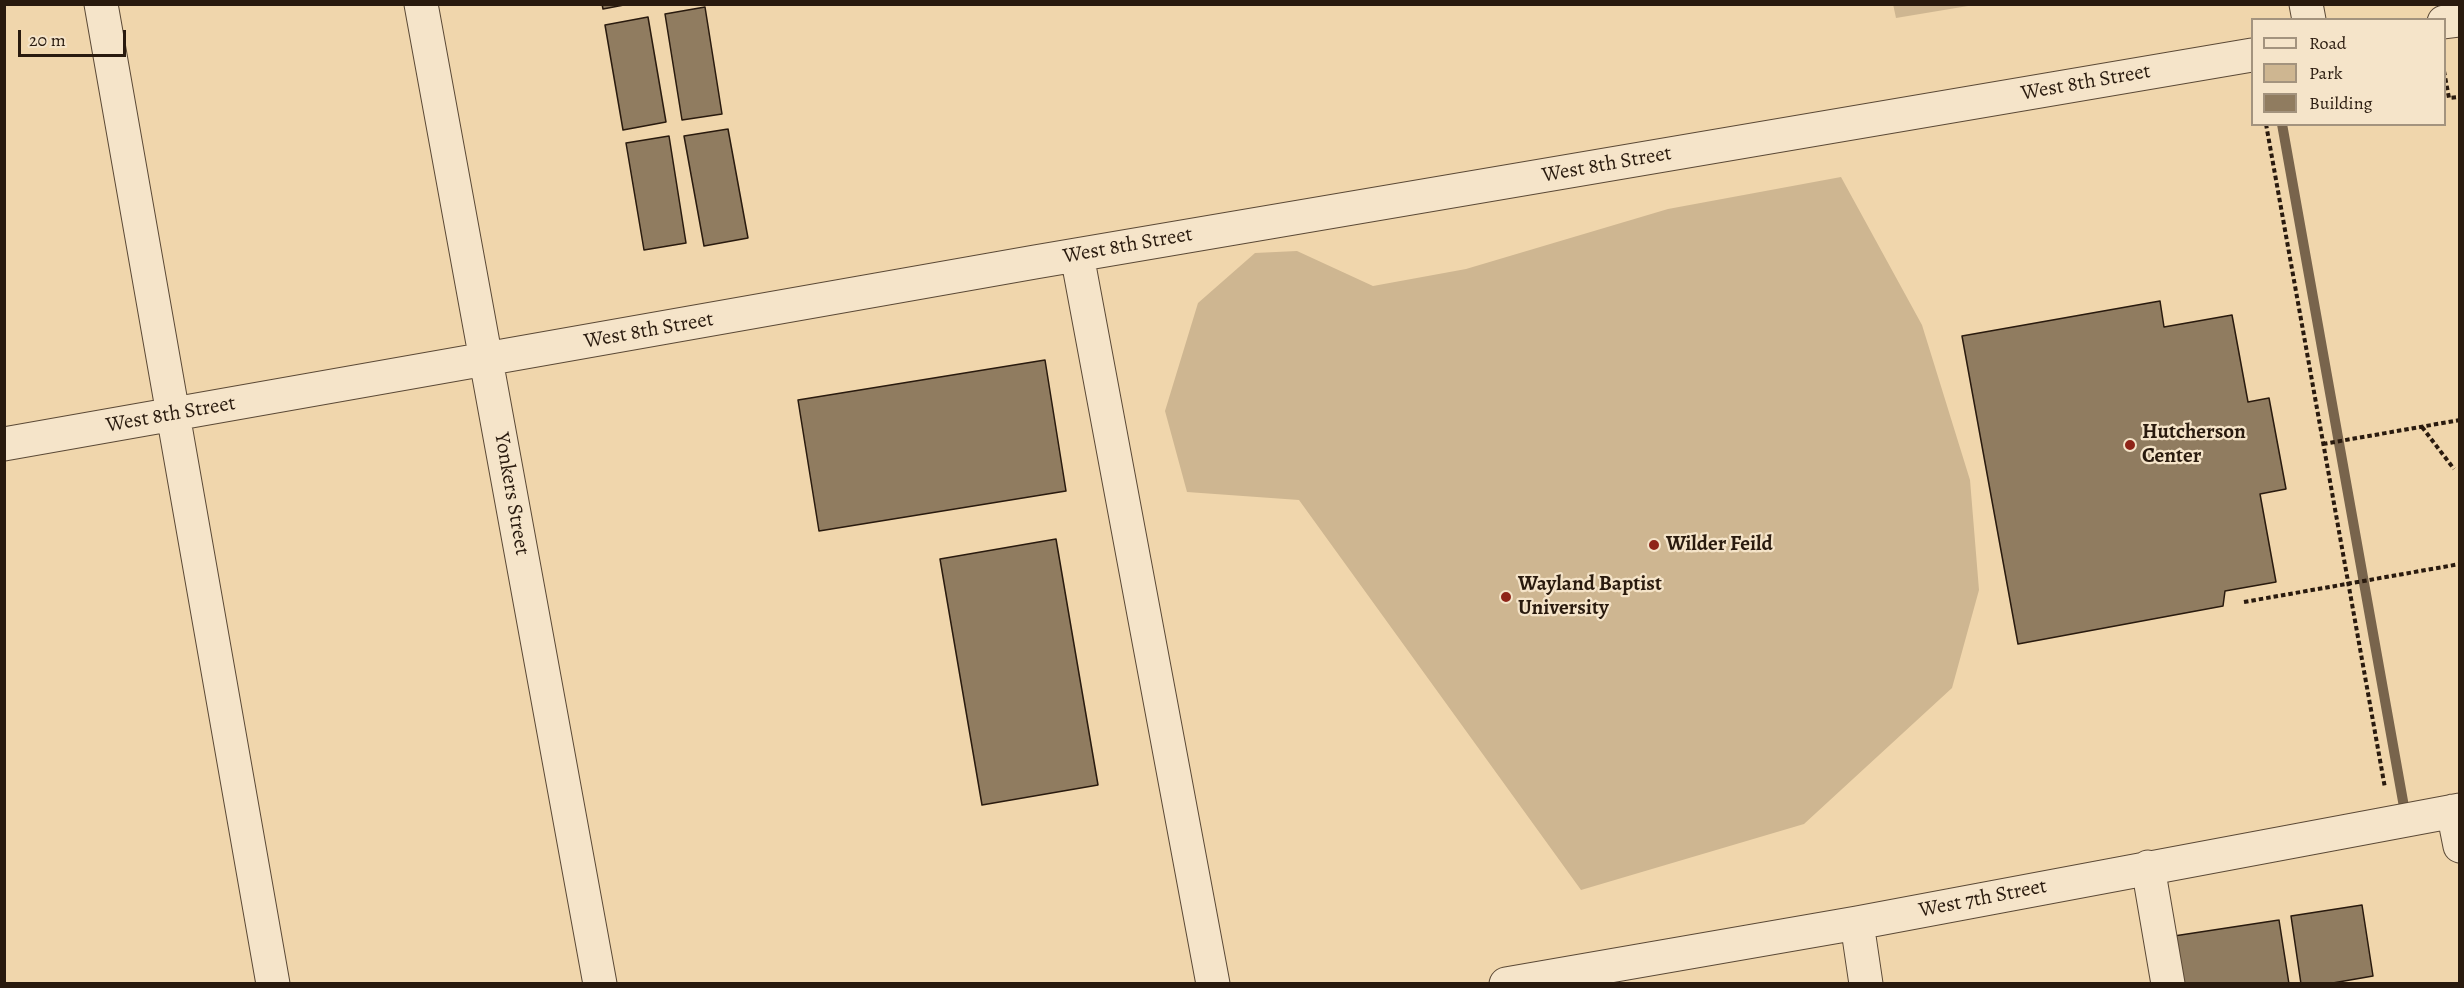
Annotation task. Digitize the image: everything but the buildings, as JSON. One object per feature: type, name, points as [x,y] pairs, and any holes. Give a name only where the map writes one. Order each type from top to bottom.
[{"type":"street","points":[[101,4],[273,984]]},
{"type":"street","name":"Yonkers Street","points":[[421,4],[600,984]]},
{"type":"street","name":"West 8th Street","points":[[4,444],[1077,255],[2251,55]]},
{"type":"street","points":[[1077,255],[1213,984]]},
{"type":"street","points":[[2456,811],[2460,846]]},
{"type":"street","name":"West 7th Street","points":[[1521,982],[1857,923],[2456,811]]},
{"type":"street","points":[[2148,867],[2168,984]]},
{"type":"street","points":[[1857,923],[1866,984]]},
{"type":"path","points":[[2446,78],[2449,98],[2460,97]]},
{"type":"path","points":[[2266,126],[2325,443],[2391,822]]},
{"type":"path","points":[[2325,443],[2460,420]]},
{"type":"path","points":[[2422,427],[2454,469]]},
{"type":"path","points":[[2244,602],[2460,564]]},
{"type":"green space","points":[[1893,4],[1974,4],[1974,5],[1896,18]]},
{"type":"green space","name":"Wilder Feild","points":[[1841,177],[1922,325],[1970,480],[1979,590],[1952,688],[1804,824],[1581,890],[1299,500],[1187,492],[1165,411],[1198,303],[1255,253],[1297,251],[1373,286],[1466,269],[1668,209]]},
{"type":"waterway","points":[[2282,126],[2406,818]]},
{"type":"place","name":"Hutcherson Center","points":[[2130,445]]},
{"type":"place","name":"Wilder Feild","points":[[1654,545]]},
{"type":"place","name":"Wayland Baptist University","points":[[1506,597]]}]
